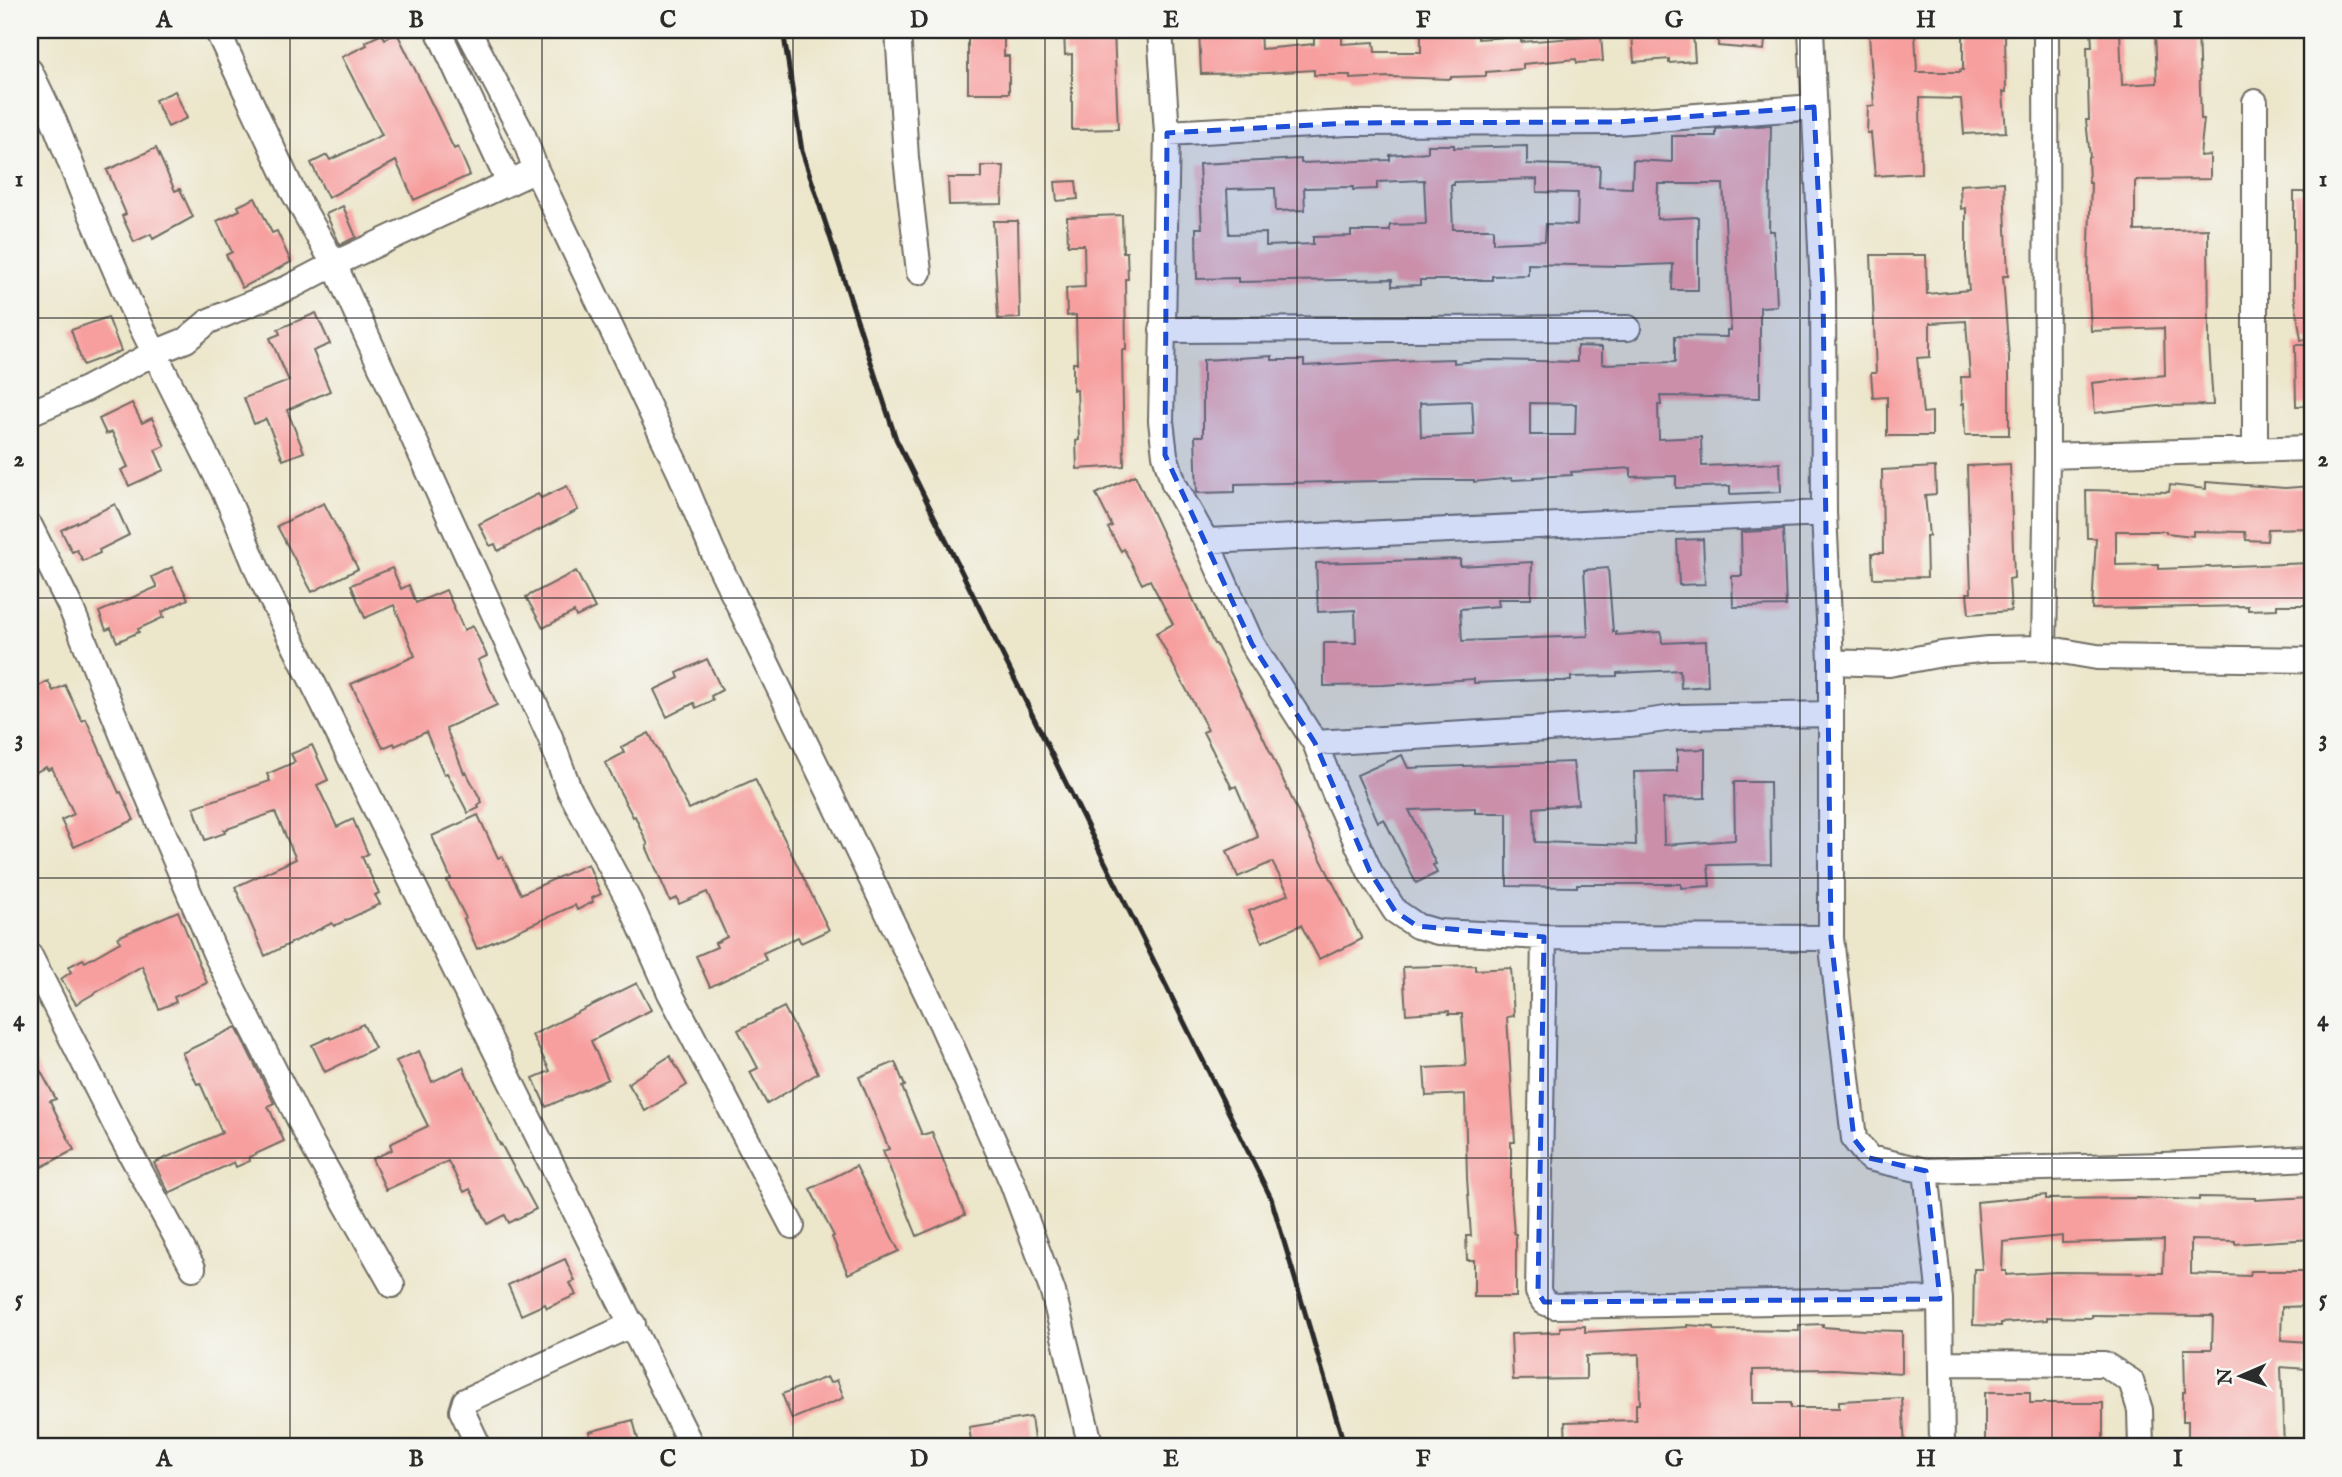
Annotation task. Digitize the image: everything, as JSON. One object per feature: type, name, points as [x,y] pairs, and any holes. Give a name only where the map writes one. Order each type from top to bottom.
[{"type":"street","points":[[217,30],[291,188],[334,264],[550,737],[569,789],[629,901],[670,993],[792,1226]]},
{"type":"street","points":[[438,30],[509,183]]},
{"type":"street","points":[[468,30],[523,135],[536,170],[680,473],[712,550],[936,1013],[1012,1182],[1053,1292],[1091,1447]]},
{"type":"street","points":[[898,30],[906,158],[919,271]]},
{"type":"street","points":[[1160,30],[1167,133],[1161,421],[1165,455],[1174,484],[1206,541],[1252,644],[1315,743],[1370,872],[1395,911],[1417,926],[1438,932],[1544,937],[1831,938]]},
{"type":"street","points":[[1811,30],[1823,291],[1824,513],[1830,662],[1831,938],[1854,1139],[1869,1158],[1926,1171],[2312,1158]]},
{"type":"street","points":[[2044,648],[2047,456],[2046,30]]},
{"type":"street","points":[[30,71],[154,353],[226,495],[260,576],[692,1447]]},
{"type":"street","points":[[2255,102],[2255,449]]},
{"type":"street","points":[[1167,133],[1348,123],[1617,122],[1814,107]]},
{"type":"street","points":[[30,413],[186,340],[209,321],[290,287],[536,170]]},
{"type":"street","points":[[1163,330],[1628,328]]},
{"type":"street","points":[[2047,456],[2312,448]]},
{"type":"street","points":[[1206,541],[1824,513]]},
{"type":"street","points":[[30,526],[71,608],[215,953],[308,1138],[392,1285]]},
{"type":"street","points":[[1830,662],[1889,664],[1989,649],[2044,648],[2097,657],[2312,660]]},
{"type":"street","points":[[1315,743],[1630,724],[1680,716],[1830,714]]},
{"type":"street","points":[[1544,937],[1538,1292],[1544,1302],[1554,1306],[1940,1299]]},
{"type":"street","points":[[30,956],[121,1136],[194,1268]]},
{"type":"street","points":[[1926,1171],[1940,1299],[1942,1447]]},
{"type":"street","points":[[478,1447],[462,1411],[465,1401],[633,1324]]},
{"type":"street","points":[[1942,1363],[2104,1364],[2131,1381],[2140,1410],[2141,1447]]},
{"type":"highlighted area","points":[[1814,107],[1823,291],[1831,938],[1854,1139],[1869,1158],[1926,1171],[1940,1299],[1544,1302],[1538,1292],[1544,937],[1417,926],[1395,911],[1370,872],[1315,743],[1252,644],[1165,455],[1167,133],[1348,123],[1617,122]]},
{"type":"building","points":[[968,30],[1004,30],[1004,56],[1009,56],[1009,93],[968,93]]},
{"type":"building","points":[[1064,30],[1114,30],[1118,129],[1072,130],[1072,54],[1065,55]]},
{"type":"building","points":[[1199,30],[1260,30],[1261,49],[1314,44],[1314,30],[1342,30],[1342,44],[1374,42],[1375,52],[1421,52],[1421,30],[1478,30],[1478,39],[1521,36],[1521,42],[1601,36],[1603,61],[1577,63],[1576,59],[1523,64],[1523,69],[1486,72],[1486,76],[1451,79],[1350,79],[1350,75],[1314,75],[1314,70],[1201,74]]},
{"type":"building","points":[[1719,30],[1766,30],[1764,50],[1718,46]]},
{"type":"building","points":[[2091,30],[2120,30],[2122,85],[2157,83],[2155,30],[2198,30],[2201,119],[2204,119],[2200,156],[2210,155],[2210,179],[2137,180],[2135,231],[2208,229],[2209,344],[2213,405],[2159,406],[2095,413],[2092,383],[2165,375],[2164,328],[2091,331],[2088,273],[2091,183],[2086,120],[2089,120],[2087,47],[2092,47]]},
{"type":"building","points":[[1653,32],[1654,37],[1693,34],[1695,61],[1669,63],[1669,59],[1634,62],[1632,34]]},
{"type":"building","points":[[397,33],[454,149],[458,147],[470,175],[414,200],[396,161],[328,198],[311,163],[327,155],[330,160],[382,135],[342,57],[382,34],[385,39]]},
{"type":"building","points":[[1915,33],[1917,72],[1960,72],[1963,70],[1963,33],[2005,33],[2006,92],[2003,92],[2006,132],[1964,134],[1961,99],[1920,98],[1921,173],[1875,176],[1871,133],[1867,133],[1868,106],[1874,106],[1869,34]]},
{"type":"building","points":[[175,91],[187,118],[168,127],[155,100]]},
{"type":"building","points":[[1771,125],[1769,231],[1774,231],[1777,306],[1760,307],[1760,398],[1660,396],[1659,439],[1701,437],[1702,466],[1780,463],[1781,492],[1730,494],[1730,486],[1676,488],[1676,476],[1631,477],[1631,468],[1571,472],[1572,475],[1534,479],[1474,482],[1428,480],[1235,484],[1235,492],[1197,493],[1195,436],[1203,436],[1203,360],[1272,356],[1272,360],[1304,360],[1304,366],[1454,359],[1454,363],[1491,360],[1577,362],[1577,346],[1602,347],[1602,364],[1675,362],[1675,336],[1727,337],[1727,330],[1731,330],[1723,184],[1658,184],[1657,219],[1698,217],[1698,290],[1672,290],[1673,264],[1528,264],[1528,275],[1492,276],[1492,280],[1420,280],[1420,285],[1392,286],[1392,279],[1238,282],[1238,278],[1197,279],[1196,228],[1202,228],[1199,164],[1301,159],[1301,163],[1390,160],[1390,155],[1428,152],[1428,145],[1454,145],[1454,148],[1527,146],[1527,164],[1600,166],[1599,187],[1632,188],[1633,160],[1672,162],[1672,136],[1716,136],[1716,129]],"holes":[[[1537,179],[1537,192],[1578,193],[1577,225],[1546,224],[1545,241],[1493,243],[1493,229],[1453,229],[1451,185],[1454,185],[1454,182]],[[1424,180],[1426,224],[1390,225],[1390,231],[1351,231],[1351,236],[1313,237],[1313,244],[1266,246],[1266,233],[1229,234],[1227,189],[1275,188],[1276,211],[1305,210],[1304,188],[1377,189],[1377,182]],[[1472,401],[1474,435],[1421,437],[1420,403]],[[1530,403],[1576,404],[1575,435],[1530,435]]]},
{"type":"building","points":[[156,148],[175,191],[180,189],[193,217],[153,239],[151,234],[134,242],[122,216],[126,214],[107,170]]},
{"type":"building","points":[[981,166],[1004,166],[1002,204],[949,205],[948,178],[981,178]]},
{"type":"building","points":[[1076,181],[1078,199],[1057,201],[1055,182]]},
{"type":"building","points":[[2004,182],[2008,276],[2003,276],[2009,358],[2009,435],[1965,435],[1961,377],[1970,377],[1966,321],[1930,323],[1930,357],[1917,358],[1923,413],[1932,412],[1932,436],[1887,436],[1887,397],[1873,398],[1871,373],[1876,373],[1871,255],[1926,255],[1927,294],[1969,290],[1966,208],[1961,209],[1960,185]]},
{"type":"building","points":[[2294,192],[2312,192],[2312,339],[2301,340],[2294,294]]},
{"type":"building","points":[[255,198],[272,233],[277,231],[291,262],[242,288],[226,255],[232,252],[217,221],[240,210],[238,206]]},
{"type":"building","points":[[343,206],[356,237],[340,245],[326,214]]},
{"type":"building","points":[[1122,215],[1123,252],[1127,252],[1128,279],[1125,279],[1126,350],[1122,350],[1124,466],[1077,469],[1077,390],[1073,390],[1073,363],[1077,363],[1076,315],[1067,316],[1066,288],[1085,287],[1084,245],[1068,245],[1067,217]]},
{"type":"building","points":[[993,221],[1018,221],[1020,318],[998,319]]},
{"type":"building","points":[[316,313],[330,344],[313,351],[330,391],[287,410],[304,452],[283,460],[266,419],[254,424],[244,398],[289,381],[270,338],[280,334],[278,329]]},
{"type":"building","points":[[108,317],[121,351],[83,365],[71,330]]},
{"type":"building","points":[[2295,345],[2312,345],[2312,406],[2296,406]]},
{"type":"building","points":[[132,403],[142,423],[152,418],[165,446],[155,450],[164,470],[129,486],[121,470],[128,467],[112,432],[106,434],[99,419]]},
{"type":"building","points":[[2010,464],[2014,578],[2009,579],[2011,611],[1969,614],[1967,593],[1971,593],[1967,466]]},
{"type":"building","points":[[1935,467],[1936,494],[1925,495],[1929,536],[1926,536],[1927,577],[1873,578],[1872,553],[1883,553],[1882,470]]},
{"type":"building","points":[[1135,475],[1214,644],[1362,939],[1319,959],[1301,925],[1262,942],[1249,911],[1289,894],[1272,862],[1238,877],[1227,851],[1258,837],[1236,786],[1232,788],[1203,732],[1208,730],[1156,633],[1173,624],[1150,580],[1142,584],[1124,549],[1121,551],[1108,528],[1112,526],[1096,494]]},
{"type":"building","points":[[2206,482],[2285,488],[2311,486],[2312,528],[2268,529],[2267,541],[2246,540],[2245,532],[2193,531],[2193,536],[2166,531],[2116,531],[2116,565],[2159,564],[2159,569],[2310,563],[2311,605],[2277,605],[2277,609],[2248,610],[2248,606],[2092,609],[2096,538],[2087,538],[2086,490],[2169,492],[2170,485],[2206,489]]},
{"type":"building","points":[[567,486],[578,510],[498,551],[495,544],[490,546],[479,524],[538,494],[541,498]]},
{"type":"building","points":[[324,503],[358,569],[312,592],[277,526]]},
{"type":"building","points":[[115,504],[129,535],[83,561],[77,550],[72,552],[61,530]]},
{"type":"building","points":[[1783,530],[1786,606],[1733,607],[1732,576],[1742,576],[1741,532]]},
{"type":"building","points":[[1703,539],[1705,584],[1679,585],[1677,540]]},
{"type":"building","points":[[1460,559],[1460,566],[1532,562],[1531,599],[1498,599],[1499,606],[1460,609],[1462,641],[1588,636],[1584,570],[1608,568],[1613,632],[1616,632],[1616,635],[1661,632],[1662,643],[1706,641],[1708,686],[1681,688],[1680,670],[1571,677],[1571,681],[1474,683],[1474,679],[1324,686],[1324,643],[1356,643],[1355,610],[1318,612],[1316,563]]},
{"type":"building","points":[[172,567],[188,599],[162,612],[164,617],[117,642],[111,628],[106,630],[99,612],[157,587],[152,577]]},
{"type":"building","points":[[392,568],[401,589],[409,585],[416,603],[446,590],[464,630],[473,626],[487,656],[478,660],[497,705],[446,728],[464,773],[466,772],[482,802],[478,805],[479,808],[468,813],[447,773],[444,774],[426,732],[395,746],[394,743],[383,748],[351,684],[415,656],[394,605],[365,618],[351,585]]},
{"type":"building","points":[[576,571],[595,608],[576,617],[574,612],[543,628],[526,597]]},
{"type":"building","points":[[707,659],[722,690],[711,696],[713,700],[696,708],[694,703],[667,717],[654,690],[679,678],[677,673]]},
{"type":"building","points":[[48,681],[53,691],[65,685],[82,721],[86,719],[134,820],[74,847],[61,820],[74,814],[52,768],[48,770],[46,767],[30,775],[30,691]]},
{"type":"building","points":[[649,733],[689,809],[755,779],[829,930],[801,943],[798,937],[763,953],[766,960],[710,987],[696,956],[717,947],[715,943],[727,937],[707,892],[679,904],[677,898],[670,901],[635,816],[633,817],[605,763],[624,753],[621,747]]},
{"type":"building","points":[[312,745],[328,780],[317,785],[337,827],[353,819],[368,854],[362,857],[379,893],[375,895],[380,904],[334,926],[332,923],[265,956],[235,887],[296,859],[275,812],[224,830],[225,833],[205,840],[194,807],[270,781],[267,774],[295,762],[291,754]]},
{"type":"building","points":[[1705,749],[1705,798],[1663,799],[1664,845],[1735,840],[1734,782],[1770,782],[1771,864],[1708,865],[1710,886],[1507,886],[1507,813],[1475,813],[1475,808],[1409,810],[1436,864],[1433,865],[1437,873],[1416,883],[1384,819],[1378,822],[1357,775],[1402,755],[1408,768],[1573,762],[1578,804],[1534,808],[1535,842],[1636,845],[1634,772],[1677,771],[1677,750]]},
{"type":"building","points":[[478,815],[498,858],[502,856],[521,894],[588,864],[601,894],[592,898],[593,902],[577,910],[575,905],[477,949],[464,919],[466,918],[447,881],[451,879],[432,836]]},
{"type":"building","points":[[178,911],[207,983],[174,997],[176,1002],[159,1009],[142,966],[76,1004],[61,979],[71,972],[68,967],[83,959],[85,962],[120,942],[118,937]]},
{"type":"building","points":[[1475,965],[1475,970],[1511,968],[1514,1016],[1507,1017],[1515,1142],[1511,1142],[1511,1194],[1516,1234],[1516,1297],[1474,1297],[1474,1260],[1467,1260],[1466,1236],[1471,1236],[1465,1094],[1426,1096],[1424,1068],[1466,1066],[1462,1014],[1449,1014],[1449,1011],[1406,1014],[1403,967]]},
{"type":"building","points":[[637,983],[651,1010],[591,1041],[608,1079],[546,1107],[533,1078],[550,1071],[532,1035]]},
{"type":"building","points":[[784,1007],[818,1073],[767,1104],[750,1072],[758,1068],[738,1030]]},
{"type":"building","points":[[363,1024],[375,1048],[325,1072],[312,1045]]},
{"type":"building","points":[[236,1027],[274,1103],[268,1106],[284,1141],[249,1157],[250,1161],[236,1167],[234,1162],[169,1193],[154,1163],[222,1133],[200,1083],[197,1084],[182,1053]]},
{"type":"building","points":[[419,1051],[432,1082],[463,1067],[500,1145],[536,1209],[509,1223],[505,1215],[488,1224],[470,1189],[464,1192],[448,1161],[386,1190],[372,1159],[392,1150],[390,1144],[428,1126],[396,1061]]},
{"type":"building","points":[[30,1052],[56,1099],[50,1101],[74,1150],[30,1173]]},
{"type":"building","points":[[670,1056],[687,1085],[645,1111],[628,1083]]},
{"type":"building","points":[[895,1062],[905,1086],[902,1087],[922,1135],[932,1132],[965,1215],[917,1236],[883,1151],[889,1149],[859,1077]]},
{"type":"building","points":[[856,1166],[899,1251],[848,1274],[832,1237],[834,1236],[810,1189]]},
{"type":"building","points":[[2046,1195],[2046,1199],[2199,1200],[2199,1197],[2255,1200],[2312,1197],[2312,1239],[2235,1244],[2235,1241],[2191,1240],[2191,1274],[2250,1276],[2251,1271],[2312,1271],[2312,1306],[2282,1307],[2281,1340],[2308,1342],[2307,1369],[2281,1367],[2284,1447],[2188,1447],[2188,1421],[2183,1421],[2184,1349],[2212,1349],[2213,1316],[2092,1315],[2092,1318],[2047,1317],[2047,1320],[2001,1323],[2001,1326],[1973,1325],[1974,1269],[1982,1269],[1977,1202]],"holes":[[[2062,1236],[2062,1243],[2164,1240],[2163,1273],[2056,1272],[2006,1275],[2006,1271],[2002,1271],[2003,1242]]]},
{"type":"building","points":[[565,1259],[575,1281],[570,1283],[576,1295],[547,1308],[545,1304],[521,1315],[508,1285]]},
{"type":"building","points":[[1823,1324],[1823,1327],[1902,1331],[1902,1373],[1834,1369],[1753,1370],[1753,1403],[1791,1403],[1791,1408],[1839,1408],[1839,1401],[1902,1398],[1905,1447],[1725,1447],[1725,1443],[1663,1442],[1611,1444],[1611,1447],[1566,1447],[1565,1422],[1636,1420],[1636,1404],[1640,1404],[1639,1354],[1586,1356],[1586,1379],[1513,1380],[1511,1334],[1560,1332],[1560,1327],[1585,1326],[1585,1332],[1687,1325],[1714,1327],[1714,1330],[1799,1331],[1799,1325]]},
{"type":"building","points":[[827,1377],[830,1383],[837,1380],[844,1398],[792,1419],[782,1394]]},
{"type":"building","points":[[1985,1392],[2030,1392],[2030,1403],[2103,1403],[2103,1447],[1985,1447]]},
{"type":"building","points":[[1031,1417],[1035,1447],[972,1447],[969,1427]]},
{"type":"building","points":[[633,1420],[640,1447],[594,1447],[589,1432]]},
{"type":"railway","points":[[783,30],[802,151],[896,439],[1271,1198],[1345,1447]]}]
